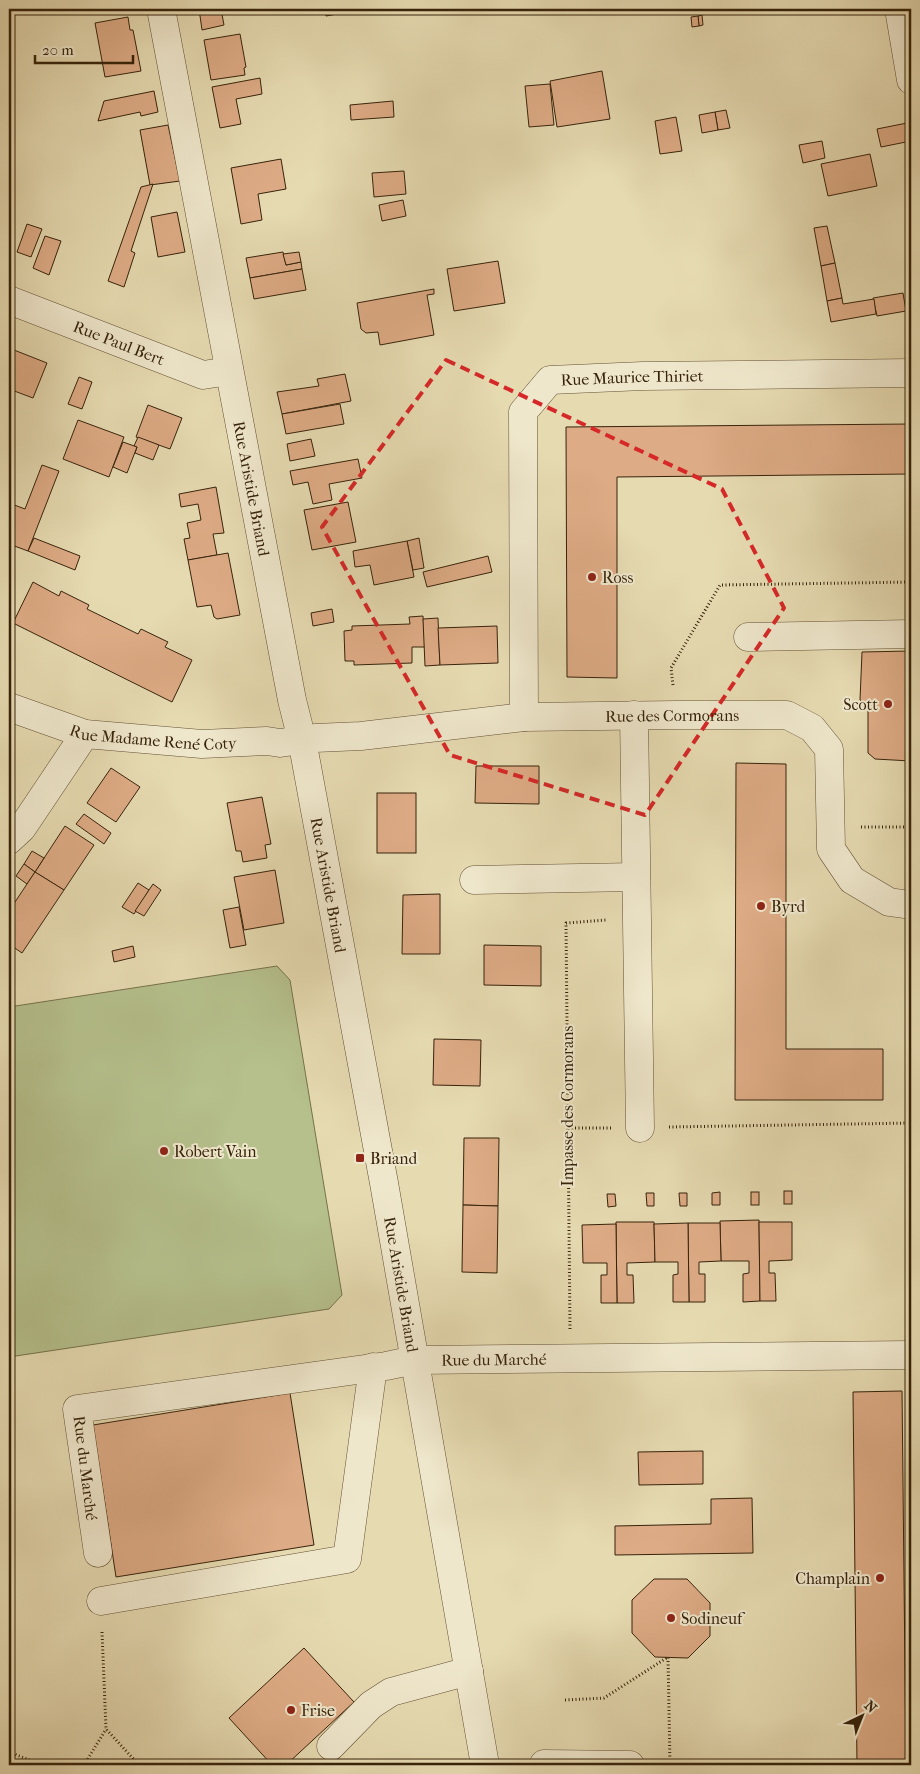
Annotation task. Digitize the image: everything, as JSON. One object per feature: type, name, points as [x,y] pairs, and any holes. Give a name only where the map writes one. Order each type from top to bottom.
[{"type":"street","name":"Rue Aristide Briand","points":[[161,9],[292,700],[302,740],[375,1135],[485,1765]]},
{"type":"street","points":[[899,9],[911,80]]},
{"type":"street","name":"Rue Paul Bert","points":[[9,300],[203,375],[229,371]]},
{"type":"street","name":"Rue Maurice Thiriet","points":[[524,717],[522,412],[550,380],[643,376],[911,373]]},
{"type":"street","points":[[748,637],[911,634]]},
{"type":"street","name":"Rue Madame René Coty","points":[[9,707],[85,734],[202,744],[280,743],[302,740]]},
{"type":"street","points":[[634,715],[640,1128]]},
{"type":"street","name":"Rue des Cormorans","points":[[302,740],[361,736],[524,717],[634,715],[787,716],[812,728],[829,749],[831,848],[852,880],[889,902],[911,905]]},
{"type":"street","points":[[9,840],[22,828],[85,734]]},
{"type":"street","points":[[474,880],[636,877]]},
{"type":"street","name":"Rue du Marché","points":[[98,1554],[77,1409],[415,1360],[911,1355]]},
{"type":"street","points":[[101,1602],[347,1559],[373,1367]]},
{"type":"street","points":[[331,1746],[371,1705],[391,1692],[469,1671]]},
{"type":"street","points":[[544,1765],[630,1765]]},
{"type":"path","points":[[906,582],[911,574]]},
{"type":"path","points":[[830,828],[911,827]]},
{"type":"path","name":"Impasse des Cormorans","points":[[572,1359],[569,1320],[566,923],[636,917]]},
{"type":"path","points":[[568,1128],[911,1123]]},
{"type":"path","points":[[84,1765],[106,1729],[101,1602]]},
{"type":"path","points":[[565,1700],[604,1698],[668,1657],[670,1765]]},
{"type":"path","points":[[106,1729],[139,1765]]},
{"type":"path","points":[[9,1752],[42,1765]]},
{"type":"highlighted area","points":[[446,360],[722,489],[784,608],[645,815],[450,755],[322,527]]},
{"type":"green space","name":"Robert Vain","points":[[277,966],[290,980],[342,1295],[329,1309],[9,1357],[9,1007]]},
{"type":"building","points":[[199,9],[221,9],[224,25],[202,30]]},
{"type":"building","points":[[324,9],[354,9],[354,11],[326,16]]},
{"type":"building","points":[[775,9],[788,9],[788,10],[776,12]]},
{"type":"building","points":[[702,15],[703,25],[699,26],[698,16]]},
{"type":"building","points":[[698,16],[699,26],[692,27],[691,17]]},
{"type":"building","points":[[128,17],[130,30],[133,30],[141,71],[105,77],[95,23]]},
{"type":"building","points":[[240,34],[246,67],[244,68],[245,75],[211,80],[204,40]]},
{"type":"building","points":[[602,71],[610,119],[557,127],[550,81]]},
{"type":"building","points":[[260,78],[262,94],[236,99],[241,124],[220,128],[212,87]]},
{"type":"building","points":[[550,84],[554,125],[529,127],[525,86]]},
{"type":"building","points":[[154,91],[158,112],[141,116],[140,112],[98,121],[104,101]]},
{"type":"building","points":[[393,101],[394,117],[351,120],[350,105]]},
{"type":"building","points":[[726,110],[730,128],[718,130],[715,112]]},
{"type":"building","points":[[715,112],[718,130],[702,133],[699,115]]},
{"type":"building","points":[[676,117],[682,151],[660,154],[655,121]]},
{"type":"building","points":[[907,123],[911,141],[881,147],[877,129]]},
{"type":"building","points":[[168,125],[180,181],[150,185],[140,130]]},
{"type":"building","points":[[822,141],[825,158],[803,163],[799,145]]},
{"type":"building","points":[[870,154],[877,186],[828,196],[821,164]]},
{"type":"building","points":[[281,159],[286,189],[258,194],[262,220],[241,224],[231,168]]},
{"type":"building","points":[[404,171],[406,194],[374,197],[372,173]]},
{"type":"building","points":[[153,184],[131,251],[135,253],[124,287],[108,281],[141,187]]},
{"type":"building","points":[[403,200],[406,216],[382,221],[379,205]]},
{"type":"building","points":[[177,212],[185,252],[158,257],[151,217]]},
{"type":"building","points":[[27,224],[42,229],[31,257],[17,252]]},
{"type":"building","points":[[827,226],[835,263],[821,266],[814,228]]},
{"type":"building","points":[[45,236],[61,241],[49,275],[33,268]]},
{"type":"building","points":[[283,252],[286,265],[301,262],[302,269],[250,278],[246,258]]},
{"type":"building","points":[[299,252],[301,262],[286,265],[283,254]]},
{"type":"building","points":[[498,261],[505,303],[454,311],[447,269]]},
{"type":"building","points":[[835,263],[842,298],[827,301],[821,266]]},
{"type":"building","points":[[302,269],[306,290],[254,299],[250,278]]},
{"type":"building","points":[[434,289],[434,294],[427,295],[434,335],[380,345],[378,332],[366,333],[361,329],[357,303]]},
{"type":"building","points":[[903,293],[906,311],[877,316],[873,298]]},
{"type":"building","points":[[842,298],[843,304],[874,299],[876,314],[831,322],[827,301]]},
{"type":"building","points":[[14,350],[47,363],[33,398],[9,389],[9,366]]},
{"type":"building","points":[[345,374],[351,401],[282,414],[277,392],[319,386],[317,379]]},
{"type":"building","points":[[79,377],[92,382],[82,409],[68,404]]},
{"type":"building","points":[[340,404],[344,424],[286,434],[282,414]]},
{"type":"building","points":[[148,405],[182,418],[170,449],[136,437]]},
{"type":"building","points":[[78,420],[124,437],[109,477],[63,459]]},
{"type":"building","name":"Ross","points":[[911,424],[911,474],[617,477],[617,678],[567,677],[566,427]]},
{"type":"building","points":[[138,437],[159,445],[153,460],[135,453],[137,447],[134,446]]},
{"type":"building","points":[[311,439],[315,456],[290,461],[287,444]]},
{"type":"building","points":[[123,442],[137,447],[127,473],[113,467]]},
{"type":"building","points":[[358,459],[362,478],[329,484],[332,500],[313,504],[308,482],[293,485],[290,471]]},
{"type":"building","points":[[42,465],[59,471],[28,551],[9,544],[9,503],[25,509]]},
{"type":"building","points":[[216,487],[224,533],[213,534],[217,555],[188,560],[184,539],[190,538],[187,523],[201,520],[198,504],[181,507],[179,494]]},
{"type":"building","points":[[348,502],[356,542],[312,550],[304,510]]},
{"type":"building","points":[[34,538],[80,556],[75,570],[28,551]]},
{"type":"building","points":[[419,538],[424,568],[413,570],[407,541]]},
{"type":"building","points":[[407,541],[414,577],[374,585],[370,565],[355,567],[353,551]]},
{"type":"building","points":[[228,553],[240,615],[217,619],[214,617],[211,605],[197,607],[188,560]]},
{"type":"building","points":[[488,556],[492,572],[427,587],[423,572]]},
{"type":"building","points":[[33,582],[59,596],[61,591],[89,605],[87,609],[138,634],[141,629],[168,642],[165,647],[192,660],[172,702],[13,623]]},
{"type":"building","points":[[332,609],[334,622],[313,626],[311,613]]},
{"type":"building","points":[[423,616],[425,647],[412,647],[412,663],[354,665],[354,661],[345,661],[344,631],[352,630],[352,626],[410,624],[409,617]]},
{"type":"building","points":[[438,618],[440,665],[425,666],[423,619]]},
{"type":"building","points":[[497,626],[498,663],[440,665],[438,628]]},
{"type":"building","name":"Scott","points":[[911,651],[911,761],[875,759],[868,753],[868,707],[860,700],[862,652]]},
{"type":"building","name":"Byrd","points":[[736,763],[786,764],[786,1049],[883,1049],[883,1100],[735,1100]]},
{"type":"building","points":[[476,766],[539,766],[539,804],[475,803]]},
{"type":"building","points":[[111,768],[140,787],[116,822],[87,803]]},
{"type":"building","points":[[377,793],[416,793],[416,853],[377,853]]},
{"type":"building","points":[[262,797],[271,844],[265,845],[267,858],[243,862],[241,851],[236,851],[227,803]]},
{"type":"building","points":[[84,814],[111,833],[104,844],[76,824]]},
{"type":"building","points":[[65,826],[94,845],[64,890],[35,872]]},
{"type":"building","points":[[32,851],[44,858],[35,872],[24,864]]},
{"type":"building","points":[[24,864],[35,872],[27,884],[16,876]]},
{"type":"building","points":[[275,870],[284,923],[244,930],[234,877]]},
{"type":"building","points":[[35,872],[64,890],[22,953],[9,944],[9,911]]},
{"type":"building","points":[[138,883],[149,890],[134,914],[122,907]]},
{"type":"building","points":[[153,884],[161,890],[144,916],[135,911]]},
{"type":"building","points":[[440,894],[440,954],[402,954],[403,895]]},
{"type":"building","points":[[239,907],[246,945],[230,948],[223,910]]},
{"type":"building","points":[[484,945],[541,946],[541,986],[484,985]]},
{"type":"building","points":[[133,946],[135,957],[114,962],[112,951]]},
{"type":"building","points":[[434,1039],[481,1040],[480,1086],[433,1085]]},
{"type":"building","points":[[464,1138],[499,1138],[498,1206],[463,1205]]},
{"type":"building","points":[[784,1191],[792,1191],[792,1204],[784,1204]]},
{"type":"building","points":[[720,1192],[720,1205],[712,1205],[712,1193]]},
{"type":"building","points":[[751,1192],[759,1192],[759,1205],[751,1205]]},
{"type":"building","points":[[646,1193],[654,1193],[654,1206],[647,1206]]},
{"type":"building","points":[[679,1193],[687,1193],[687,1206],[680,1206]]},
{"type":"building","points":[[607,1194],[615,1194],[616,1206],[608,1207]]},
{"type":"building","points":[[463,1205],[498,1206],[497,1273],[462,1272]]},
{"type":"building","points":[[759,1220],[760,1301],[743,1302],[743,1274],[749,1273],[749,1261],[721,1261],[720,1221]]},
{"type":"building","points":[[616,1222],[654,1222],[655,1262],[627,1263],[627,1275],[633,1275],[634,1303],[617,1303]]},
{"type":"building","points":[[759,1222],[792,1222],[792,1260],[769,1261],[769,1273],[775,1273],[776,1301],[760,1301]]},
{"type":"building","points":[[688,1223],[720,1223],[721,1261],[699,1262],[699,1274],[705,1274],[705,1302],[689,1302]]},
{"type":"building","points":[[688,1223],[689,1302],[673,1302],[673,1275],[678,1274],[678,1262],[655,1262],[654,1224]]},
{"type":"building","points":[[616,1224],[617,1303],[601,1303],[601,1275],[607,1275],[607,1263],[583,1263],[582,1225]]},
{"type":"building","name":"Champlain","points":[[902,1391],[906,1765],[857,1765],[853,1392]]},
{"type":"building","points":[[290,1393],[314,1545],[116,1577],[93,1425]]},
{"type":"building","points":[[703,1451],[703,1484],[639,1485],[638,1452]]},
{"type":"building","points":[[752,1498],[753,1553],[615,1555],[615,1526],[711,1524],[711,1499]]},
{"type":"building","name":"Sodineuf","points":[[654,1579],[687,1579],[710,1603],[710,1636],[688,1658],[655,1657],[632,1633],[632,1600]]},
{"type":"building","name":"Frise","points":[[304,1648],[354,1702],[286,1765],[272,1765],[229,1718]]},
{"type":"place","name":"Ross","points":[[592,577]]},
{"type":"place","name":"Scott","points":[[888,704]]},
{"type":"place","name":"Byrd","points":[[761,906]]},
{"type":"place","name":"Robert Vain","points":[[164,1151]]},
{"type":"place","name":"Briand","points":[[360,1158]]},
{"type":"place","name":"Champlain","points":[[880,1578]]},
{"type":"place","name":"Sodineuf","points":[[671,1618]]},
{"type":"place","name":"Frise","points":[[291,1710]]}]
